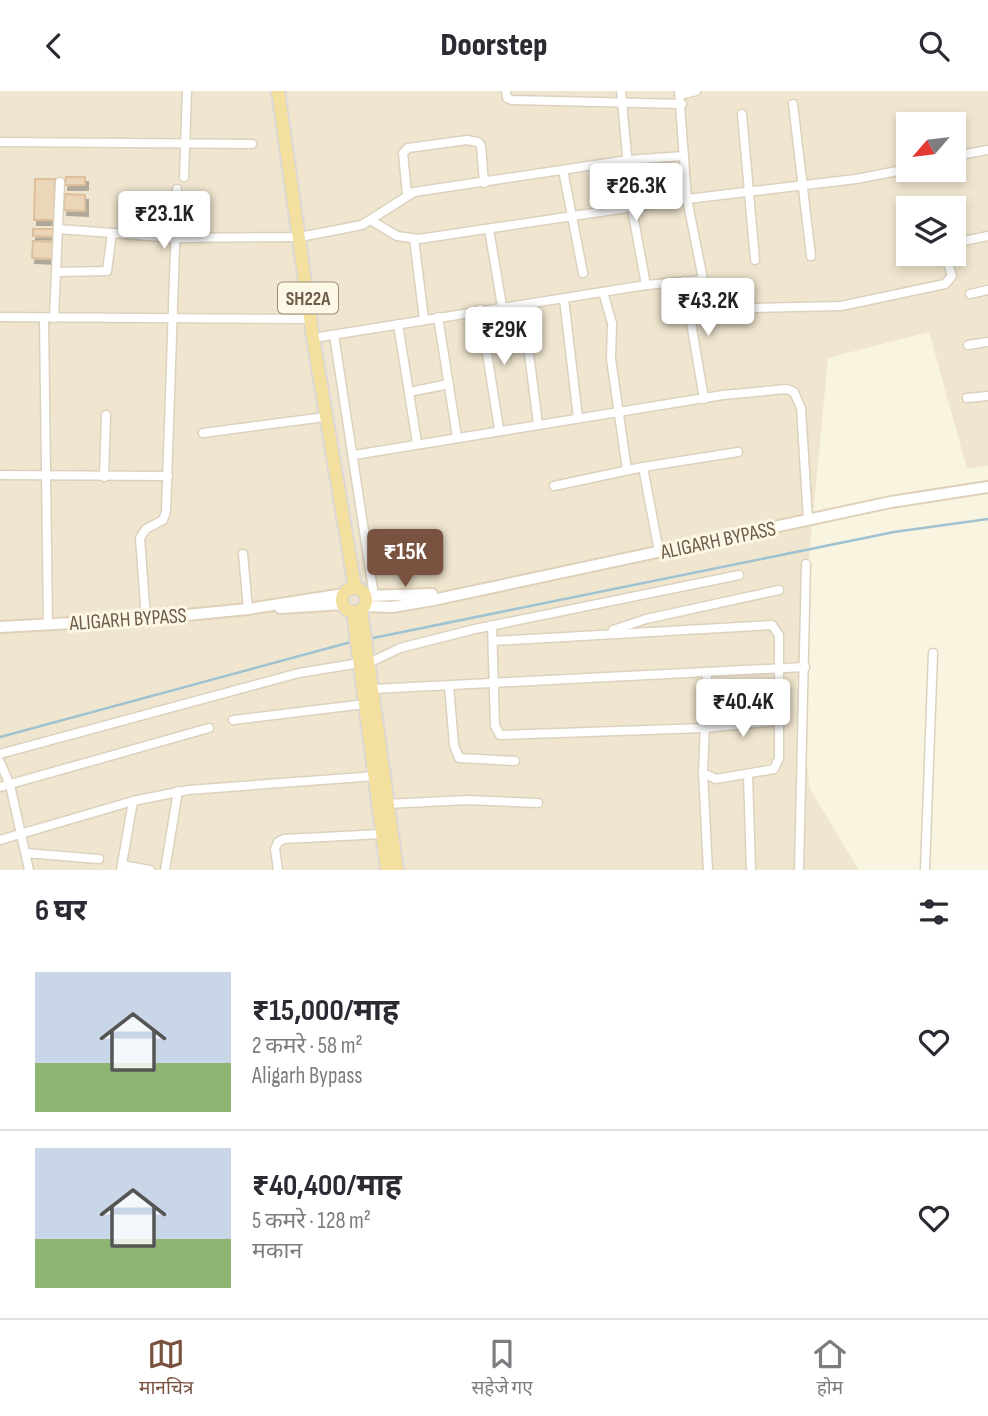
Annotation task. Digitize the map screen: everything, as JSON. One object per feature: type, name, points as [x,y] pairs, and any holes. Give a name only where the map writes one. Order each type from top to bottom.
[{"type":"main road","name":"SH22A","points":[[278,91],[325,417],[357,603],[364,658],[365,704],[376,776],[397,870]]},
{"type":"main road","name":"ALIGARH BYPASS","points":[[0,627],[146,619],[252,608],[357,603],[392,607],[913,498],[988,487]]},
{"type":"main road","name":"SH22A","points":[[364,658],[373,689],[384,804],[382,834],[387,870]]},
{"type":"street","points":[[184,177],[187,91]]},
{"type":"street","points":[[506,91],[507,97],[513,100],[623,103],[680,97],[696,91]]},
{"type":"street","points":[[621,91],[632,209],[646,285]]},
{"type":"street","points":[[680,97],[687,199],[706,304],[714,311],[841,306],[945,284],[953,276],[949,266]]},
{"type":"street","points":[[793,104],[811,255]]},
{"type":"street","points":[[742,114],[755,260]]},
{"type":"street","points":[[407,194],[403,153],[408,148],[467,140],[478,142],[481,146],[484,183]]},
{"type":"street","points":[[0,142],[252,143]]},
{"type":"street","points":[[966,154],[988,150]]},
{"type":"street","points":[[58,229],[174,238],[300,237],[352,229],[372,221],[407,194],[628,160],[684,156]]},
{"type":"street","points":[[563,170],[583,273]]},
{"type":"street","points":[[372,221],[397,236],[414,239],[896,171]]},
{"type":"street","points":[[54,318],[60,182]]},
{"type":"street","points":[[146,619],[141,538],[146,529],[163,520],[168,476],[177,189]]},
{"type":"street","points":[[489,229],[502,306]]},
{"type":"street","points":[[56,272],[107,271],[112,233]]},
{"type":"street","points":[[966,241],[988,236]]},
{"type":"street","points":[[414,239],[424,319]]},
{"type":"street","points":[[313,338],[480,309],[564,299],[646,285],[701,280]]},
{"type":"street","points":[[684,281],[704,399]]},
{"type":"street","points":[[970,294],[988,290]]},
{"type":"street","points":[[603,292],[612,323],[611,359],[628,470]]},
{"type":"street","points":[[564,299],[578,418]]},
{"type":"street","points":[[480,309],[499,429]]},
{"type":"street","points":[[0,317],[310,319]]},
{"type":"street","points":[[438,317],[457,437]]},
{"type":"street","points":[[44,318],[48,625]]},
{"type":"street","points":[[398,324],[417,443]]},
{"type":"street","points":[[334,335],[354,455],[357,603]]},
{"type":"street","points":[[968,345],[988,342]]},
{"type":"street","points":[[528,346],[538,423]]},
{"type":"street","points":[[409,392],[449,384]]},
{"type":"street","points":[[354,455],[538,423],[744,392],[787,389],[794,392],[801,408],[808,520]]},
{"type":"street","points":[[967,398],[988,396]]},
{"type":"street","points":[[104,477],[106,415]]},
{"type":"street","points":[[203,433],[325,417]]},
{"type":"street","points":[[554,486],[643,467],[738,452]]},
{"type":"street","points":[[643,467],[659,552]]},
{"type":"street","points":[[0,475],[168,476]]},
{"type":"street","points":[[243,554],[252,608]]},
{"type":"street","points":[[799,870],[806,564]]},
{"type":"street","points":[[0,754],[289,676],[492,625],[739,575]]},
{"type":"street","points":[[607,633],[646,619],[779,590]]},
{"type":"street","points":[[492,625],[492,685],[496,731],[505,737],[704,728],[778,721]]},
{"type":"street","points":[[493,641],[607,633],[723,630],[772,625],[779,635],[777,767],[748,775],[716,779],[703,773]]},
{"type":"street","points":[[925,870],[933,653]]},
{"type":"street","points":[[373,689],[805,667]]},
{"type":"street","points":[[707,674],[703,773],[708,870]]},
{"type":"street","points":[[449,686],[454,745],[460,758],[515,761]]},
{"type":"street","points":[[233,720],[365,704]]},
{"type":"street","points":[[0,787],[209,728]]},
{"type":"street","points":[[0,762],[10,785],[29,870]]},
{"type":"street","points":[[748,775],[751,870]]},
{"type":"street","points":[[0,840],[133,801],[178,791],[376,776]]},
{"type":"street","points":[[165,870],[178,791]]},
{"type":"street","points":[[384,804],[468,800],[538,803]]},
{"type":"street","points":[[133,801],[122,867],[150,870]]},
{"type":"street","points":[[278,870],[275,849],[278,842],[284,839],[382,834]]},
{"type":"street","points":[[26,853],[99,859]]},
{"type":"shaded area","points":[[0,91],[988,91],[988,466],[967,469],[929,332],[828,358],[797,686],[810,789],[859,870],[0,870]]},
{"type":"building","points":[[66,177],[85,177],[85,185],[65,185]]},
{"type":"building","points":[[35,179],[55,179],[54,220],[34,220]]},
{"type":"building","points":[[65,194],[85,195],[85,211],[64,210]]},
{"type":"building","points":[[33,229],[53,229],[53,237],[33,236]]},
{"type":"building","points":[[33,241],[54,242],[53,259],[32,258]]},
{"type":"waterway","points":[[368,639],[894,532],[988,519]]},
{"type":"waterway","points":[[0,737],[351,642]]}]
